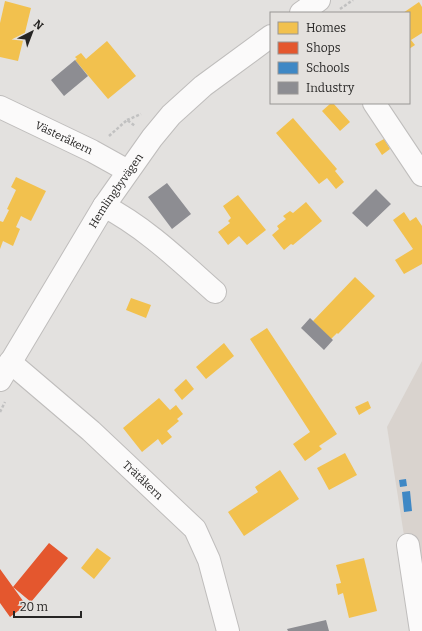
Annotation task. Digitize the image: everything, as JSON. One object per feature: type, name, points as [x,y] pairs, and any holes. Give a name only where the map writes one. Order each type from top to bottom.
[{"type":"street","name":"Hemlingbyvägen","points":[[5,371],[104,206],[152,138],[171,115],[203,86],[270,37]]},
{"type":"street","points":[[375,104],[422,175]]},
{"type":"street","name":"Västeråkern","points":[[0,106],[92,151],[128,171]]},
{"type":"street","points":[[104,206],[118,213],[140,229],[176,257],[215,292]]},
{"type":"street","name":"Trätåkern","points":[[5,371],[91,431],[194,529],[209,560],[228,631]]},
{"type":"street","points":[[408,545],[420,631]]},
{"type":"path","points":[[338,10],[353,0]]},
{"type":"shaded area","points":[[422,361],[422,631],[419,631],[387,427]]},
{"type":"building: Homes","points":[[5,1],[31,8],[18,61],[0,57],[0,23]]},
{"type":"building: Homes","points":[[419,2],[422,7],[422,33],[411,40],[415,45],[410,48],[410,12],[404,12]]},
{"type":"building: Homes","points":[[107,41],[136,76],[108,99],[75,60],[77,59],[75,57],[81,53],[86,59]]},
{"type":"building: Homes","points":[[330,104],[334,104],[350,122],[340,131],[322,111]]},
{"type":"building: Homes","points":[[293,118],[337,169],[335,171],[344,182],[336,189],[327,178],[319,184],[276,133]]},
{"type":"building: Homes","points":[[384,139],[390,149],[382,155],[375,144]]},
{"type":"building: Homes","points":[[16,177],[46,191],[31,221],[21,216],[16,227],[20,229],[13,246],[3,241],[0,249],[0,221],[3,222],[9,210],[7,209],[16,190],[11,187]]},
{"type":"building: Homes","points":[[238,195],[266,230],[247,245],[239,236],[228,245],[218,232],[230,223],[228,221],[231,218],[223,206]]},
{"type":"building: Homes","points":[[306,202],[322,221],[293,245],[291,244],[284,250],[272,235],[279,229],[277,226],[286,219],[283,216],[290,211],[293,213]]},
{"type":"building: Homes","points":[[404,212],[410,221],[416,217],[422,226],[422,264],[404,274],[395,260],[413,249],[393,220]]},
{"type":"building: Homes","points":[[355,277],[375,296],[338,334],[337,333],[331,339],[313,321]]},
{"type":"building: Homes","points":[[131,298],[151,305],[146,318],[126,310]]},
{"type":"building: Homes","points":[[267,328],[337,434],[319,446],[322,449],[305,461],[293,444],[310,432],[250,339]]},
{"type":"building: Homes","points":[[224,343],[234,356],[206,379],[196,367]]},
{"type":"building: Homes","points":[[186,379],[194,389],[182,400],[174,390]]},
{"type":"building: Homes","points":[[159,398],[170,410],[176,405],[183,414],[177,419],[179,421],[167,431],[172,437],[162,445],[158,439],[142,452],[123,428]]},
{"type":"building: Homes","points":[[368,401],[371,408],[359,415],[355,407]]},
{"type":"building: Homes","points":[[345,453],[357,475],[329,490],[317,468]]},
{"type":"building: Homes","points":[[280,470],[299,499],[244,536],[228,512],[258,492],[255,487]]},
{"type":"building: Homes","points":[[97,548],[111,558],[94,579],[81,568]]},
{"type":"building: Homes","points":[[364,558],[377,611],[349,618],[343,593],[338,595],[336,584],[341,583],[336,565]]},
{"type":"building: Shops","points":[[49,543],[68,558],[31,602],[13,587]]},
{"type":"building: Shops","points":[[0,569],[26,605],[10,617],[0,603]]},
{"type":"building: Schools","points":[[406,479],[407,486],[400,487],[399,480]]},
{"type":"building: Schools","points":[[410,491],[412,511],[404,512],[402,492]]},
{"type":"building: Industry","points":[[75,60],[88,76],[64,96],[51,80]]},
{"type":"building: Industry","points":[[167,183],[191,214],[172,229],[148,197]]},
{"type":"building: Industry","points":[[376,189],[391,204],[367,227],[352,213]]},
{"type":"building: Industry","points":[[310,318],[333,340],[324,350],[301,328]]},
{"type":"building: Industry","points":[[326,620],[329,631],[288,631],[287,629]]}]
